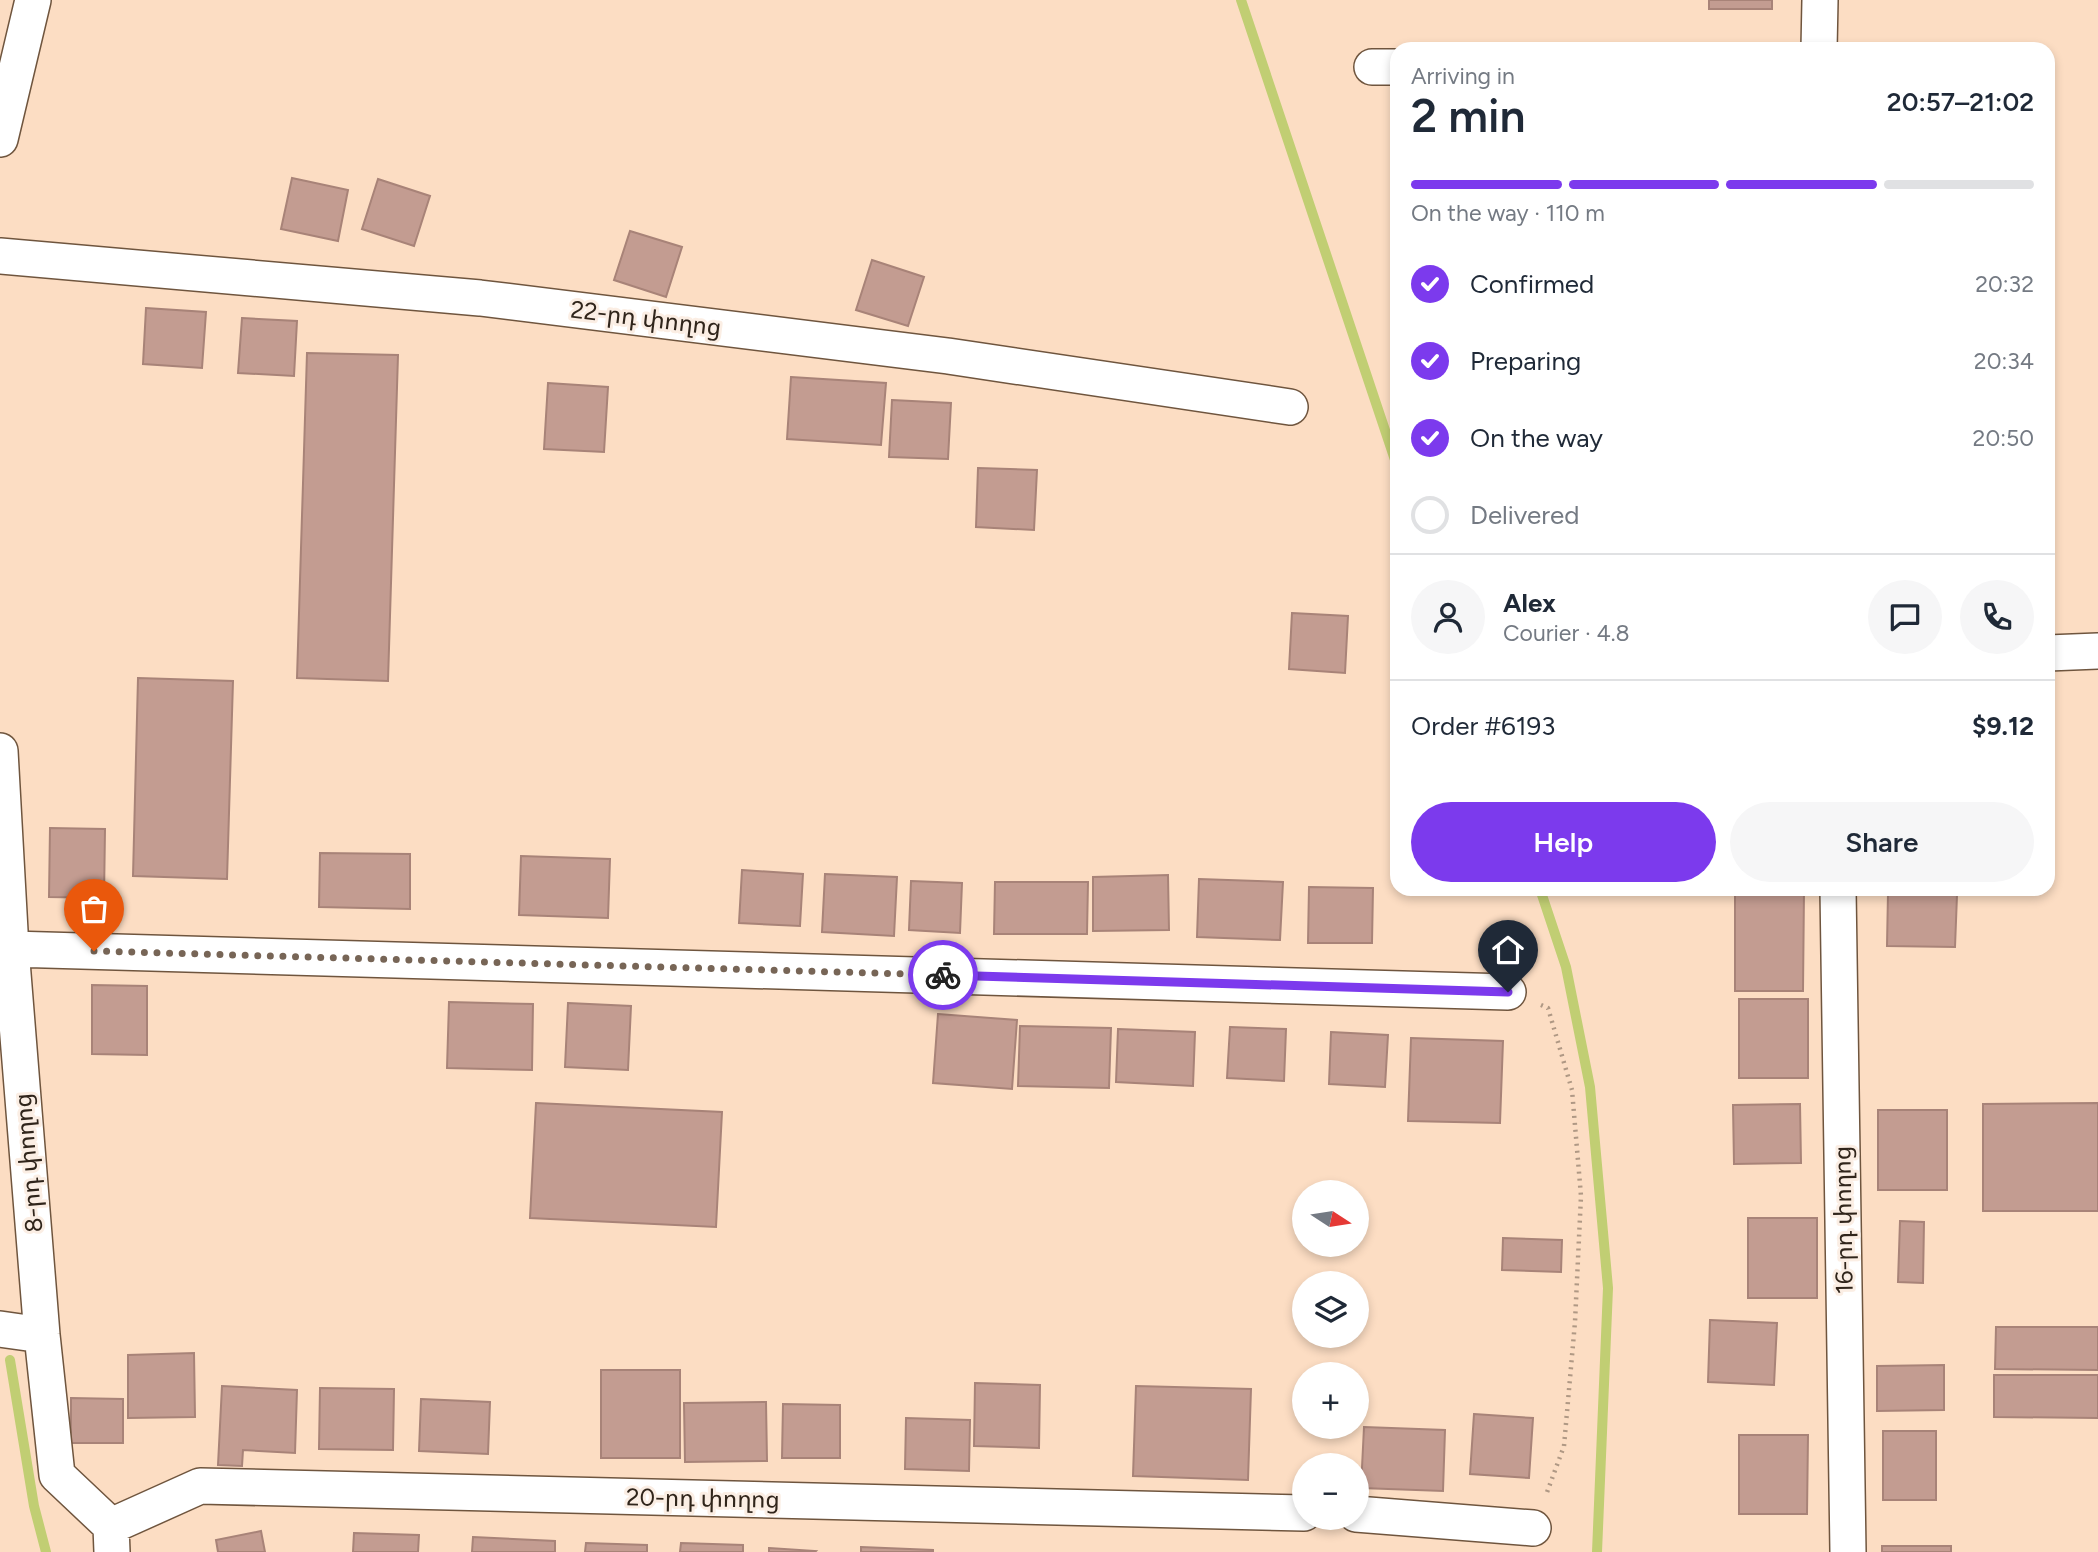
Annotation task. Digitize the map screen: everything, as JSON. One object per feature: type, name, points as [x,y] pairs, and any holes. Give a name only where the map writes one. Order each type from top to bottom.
[{"type":"street","points":[[0,139],[33,0]]},
{"type":"street","points":[[1819,42],[1820,0]]},
{"type":"street","name":"22-րդ փողոց","points":[[0,256],[480,298],[948,356],[1290,407]]},
{"type":"street","points":[[2055,653],[2098,651]]},
{"type":"street","name":"8-րդ փողոց","points":[[0,751],[11,948],[42,1335],[57,1475],[112,1539]]},
{"type":"street","name":"16-րդ փողոց","points":[[1838,896],[1848,1552]]},
{"type":"street","points":[[11,948],[1508,992]]},
{"type":"street","points":[[0,1329],[42,1335]]},
{"type":"street","name":"20-րդ փողոց","points":[[112,1539],[200,1486],[1292,1513]]},
{"type":"street","points":[[1369,1515],[1533,1528]]},
{"type":"path","points":[[1508,992],[1548,1008],[1572,1090],[1581,1196],[1575,1322],[1564,1446],[1533,1528]]},
{"type":"building","points":[[1709,0],[1772,0],[1772,9],[1709,9]]},
{"type":"building","points":[[292,178],[348,190],[338,241],[281,229]]},
{"type":"building","points":[[378,179],[430,196],[414,246],[362,229]]},
{"type":"building","points":[[630,231],[682,247],[666,297],[614,280]]},
{"type":"building","points":[[872,260],[924,277],[908,326],[856,310]]},
{"type":"building","points":[[146,308],[206,312],[202,368],[143,364]]},
{"type":"building","points":[[242,318],[297,321],[294,376],[238,373]]},
{"type":"building","points":[[307,353],[398,355],[388,681],[297,678]]},
{"type":"building","points":[[791,377],[886,383],[881,445],[787,439]]},
{"type":"building","points":[[548,383],[608,387],[604,452],[544,449]]},
{"type":"building","points":[[892,400],[951,403],[948,459],[889,457]]},
{"type":"building","points":[[978,468],[1037,470],[1034,530],[976,527]]},
{"type":"building","points":[[1292,613],[1348,616],[1345,673],[1289,669]]},
{"type":"building","points":[[138,678],[233,681],[227,879],[133,876]]},
{"type":"building","points":[[50,828],[105,829],[104,898],[49,897]]},
{"type":"building","points":[[320,853],[410,854],[410,909],[319,907]]},
{"type":"building","points":[[521,856],[610,859],[608,918],[519,915]]},
{"type":"building","points":[[742,870],[803,874],[800,926],[739,923]]},
{"type":"building","points":[[825,874],[897,877],[894,936],[822,932]]},
{"type":"building","points":[[1168,875],[1169,930],[1093,931],[1093,877]]},
{"type":"building","points":[[1199,879],[1283,882],[1280,940],[1197,937]]},
{"type":"building","points":[[911,881],[962,883],[960,933],[909,930]]},
{"type":"building","points":[[995,882],[1088,882],[1087,934],[994,934]]},
{"type":"building","points":[[1309,887],[1373,888],[1372,943],[1308,943]]},
{"type":"building","points":[[1735,896],[1804,896],[1803,991],[1735,991]]},
{"type":"building","points":[[1888,896],[1957,896],[1955,947],[1887,946]]},
{"type":"building","points":[[92,985],[147,986],[147,1055],[92,1054]]},
{"type":"building","points":[[1739,999],[1808,999],[1808,1078],[1739,1078]]},
{"type":"building","points":[[449,1002],[533,1004],[532,1070],[447,1068]]},
{"type":"building","points":[[568,1003],[631,1006],[628,1070],[565,1067]]},
{"type":"building","points":[[938,1014],[1017,1020],[1012,1089],[933,1083]]},
{"type":"building","points":[[1020,1026],[1111,1028],[1109,1088],[1018,1086]]},
{"type":"building","points":[[1230,1027],[1286,1029],[1284,1081],[1227,1078]]},
{"type":"building","points":[[1118,1029],[1195,1032],[1193,1086],[1116,1082]]},
{"type":"building","points":[[1331,1032],[1388,1035],[1385,1087],[1329,1084]]},
{"type":"building","points":[[1411,1038],[1503,1041],[1500,1123],[1408,1121]]},
{"type":"building","points":[[536,1103],[722,1112],[716,1227],[530,1218]]},
{"type":"building","points":[[2098,1103],[2098,1211],[1983,1211],[1983,1104]]},
{"type":"building","points":[[1800,1104],[1801,1163],[1734,1164],[1733,1105]]},
{"type":"building","points":[[1878,1110],[1947,1110],[1947,1190],[1878,1190]]},
{"type":"building","points":[[1748,1218],[1817,1218],[1817,1298],[1748,1298]]},
{"type":"building","points":[[1900,1221],[1924,1222],[1923,1283],[1898,1282]]},
{"type":"building","points":[[1503,1238],[1562,1240],[1561,1272],[1502,1270]]},
{"type":"building","points":[[1710,1320],[1777,1323],[1774,1385],[1708,1382]]},
{"type":"building","points":[[1996,1327],[2098,1327],[2098,1370],[1995,1369]]},
{"type":"building","points":[[194,1353],[195,1417],[128,1418],[128,1355]]},
{"type":"building","points":[[1944,1365],[1944,1410],[1877,1411],[1877,1366]]},
{"type":"building","points":[[601,1370],[680,1370],[680,1458],[601,1458]]},
{"type":"building","points":[[1994,1375],[2098,1375],[2098,1418],[1994,1417]]},
{"type":"building","points":[[975,1383],[1040,1385],[1039,1448],[974,1446]]},
{"type":"building","points":[[222,1386],[297,1390],[295,1453],[243,1450],[242,1466],[218,1465]]},
{"type":"building","points":[[1136,1386],[1251,1389],[1248,1480],[1133,1476]]},
{"type":"building","points":[[320,1388],[394,1389],[393,1450],[319,1449]]},
{"type":"building","points":[[71,1398],[123,1399],[123,1443],[71,1443]]},
{"type":"building","points":[[421,1399],[490,1402],[488,1454],[419,1451]]},
{"type":"building","points":[[766,1402],[767,1461],[685,1462],[684,1403]]},
{"type":"building","points":[[783,1404],[840,1405],[840,1458],[782,1458]]},
{"type":"building","points":[[1474,1414],[1533,1418],[1529,1478],[1470,1474]]},
{"type":"building","points":[[906,1418],[970,1420],[969,1471],[905,1469]]},
{"type":"building","points":[[1369,1427],[1445,1430],[1443,1491],[1369,1488],[1369,1453],[1363,1453],[1363,1439],[1369,1439]]},
{"type":"building","points":[[1883,1431],[1936,1431],[1936,1500],[1883,1500]]},
{"type":"building","points":[[1739,1435],[1808,1435],[1807,1514],[1739,1514]]},
{"type":"building","points":[[261,1531],[265,1552],[218,1552],[216,1540]]},
{"type":"building","points":[[354,1533],[419,1535],[418,1552],[353,1552]]},
{"type":"building","points":[[473,1537],[555,1541],[555,1552],[472,1552]]},
{"type":"building","points":[[586,1543],[647,1545],[647,1552],[585,1552]]},
{"type":"building","points":[[681,1543],[743,1545],[743,1552],[680,1552]]},
{"type":"building","points":[[1882,1546],[1951,1546],[1951,1552],[1882,1552]]},
{"type":"building","points":[[861,1547],[933,1550],[933,1552],[861,1552]]},
{"type":"building","points":[[769,1548],[816,1551],[769,1552]]},
{"type":"waterway","points":[[1241,0],[1390,445]]},
{"type":"waterway","points":[[1542,896],[1566,967],[1590,1087],[1608,1288],[1597,1552]]},
{"type":"waterway","points":[[10,1360],[34,1506],[46,1552]]},
{"type":"way so far","points":[[94,951],[943,975]]},
{"type":"route","points":[[943,975],[1508,992]]}]
